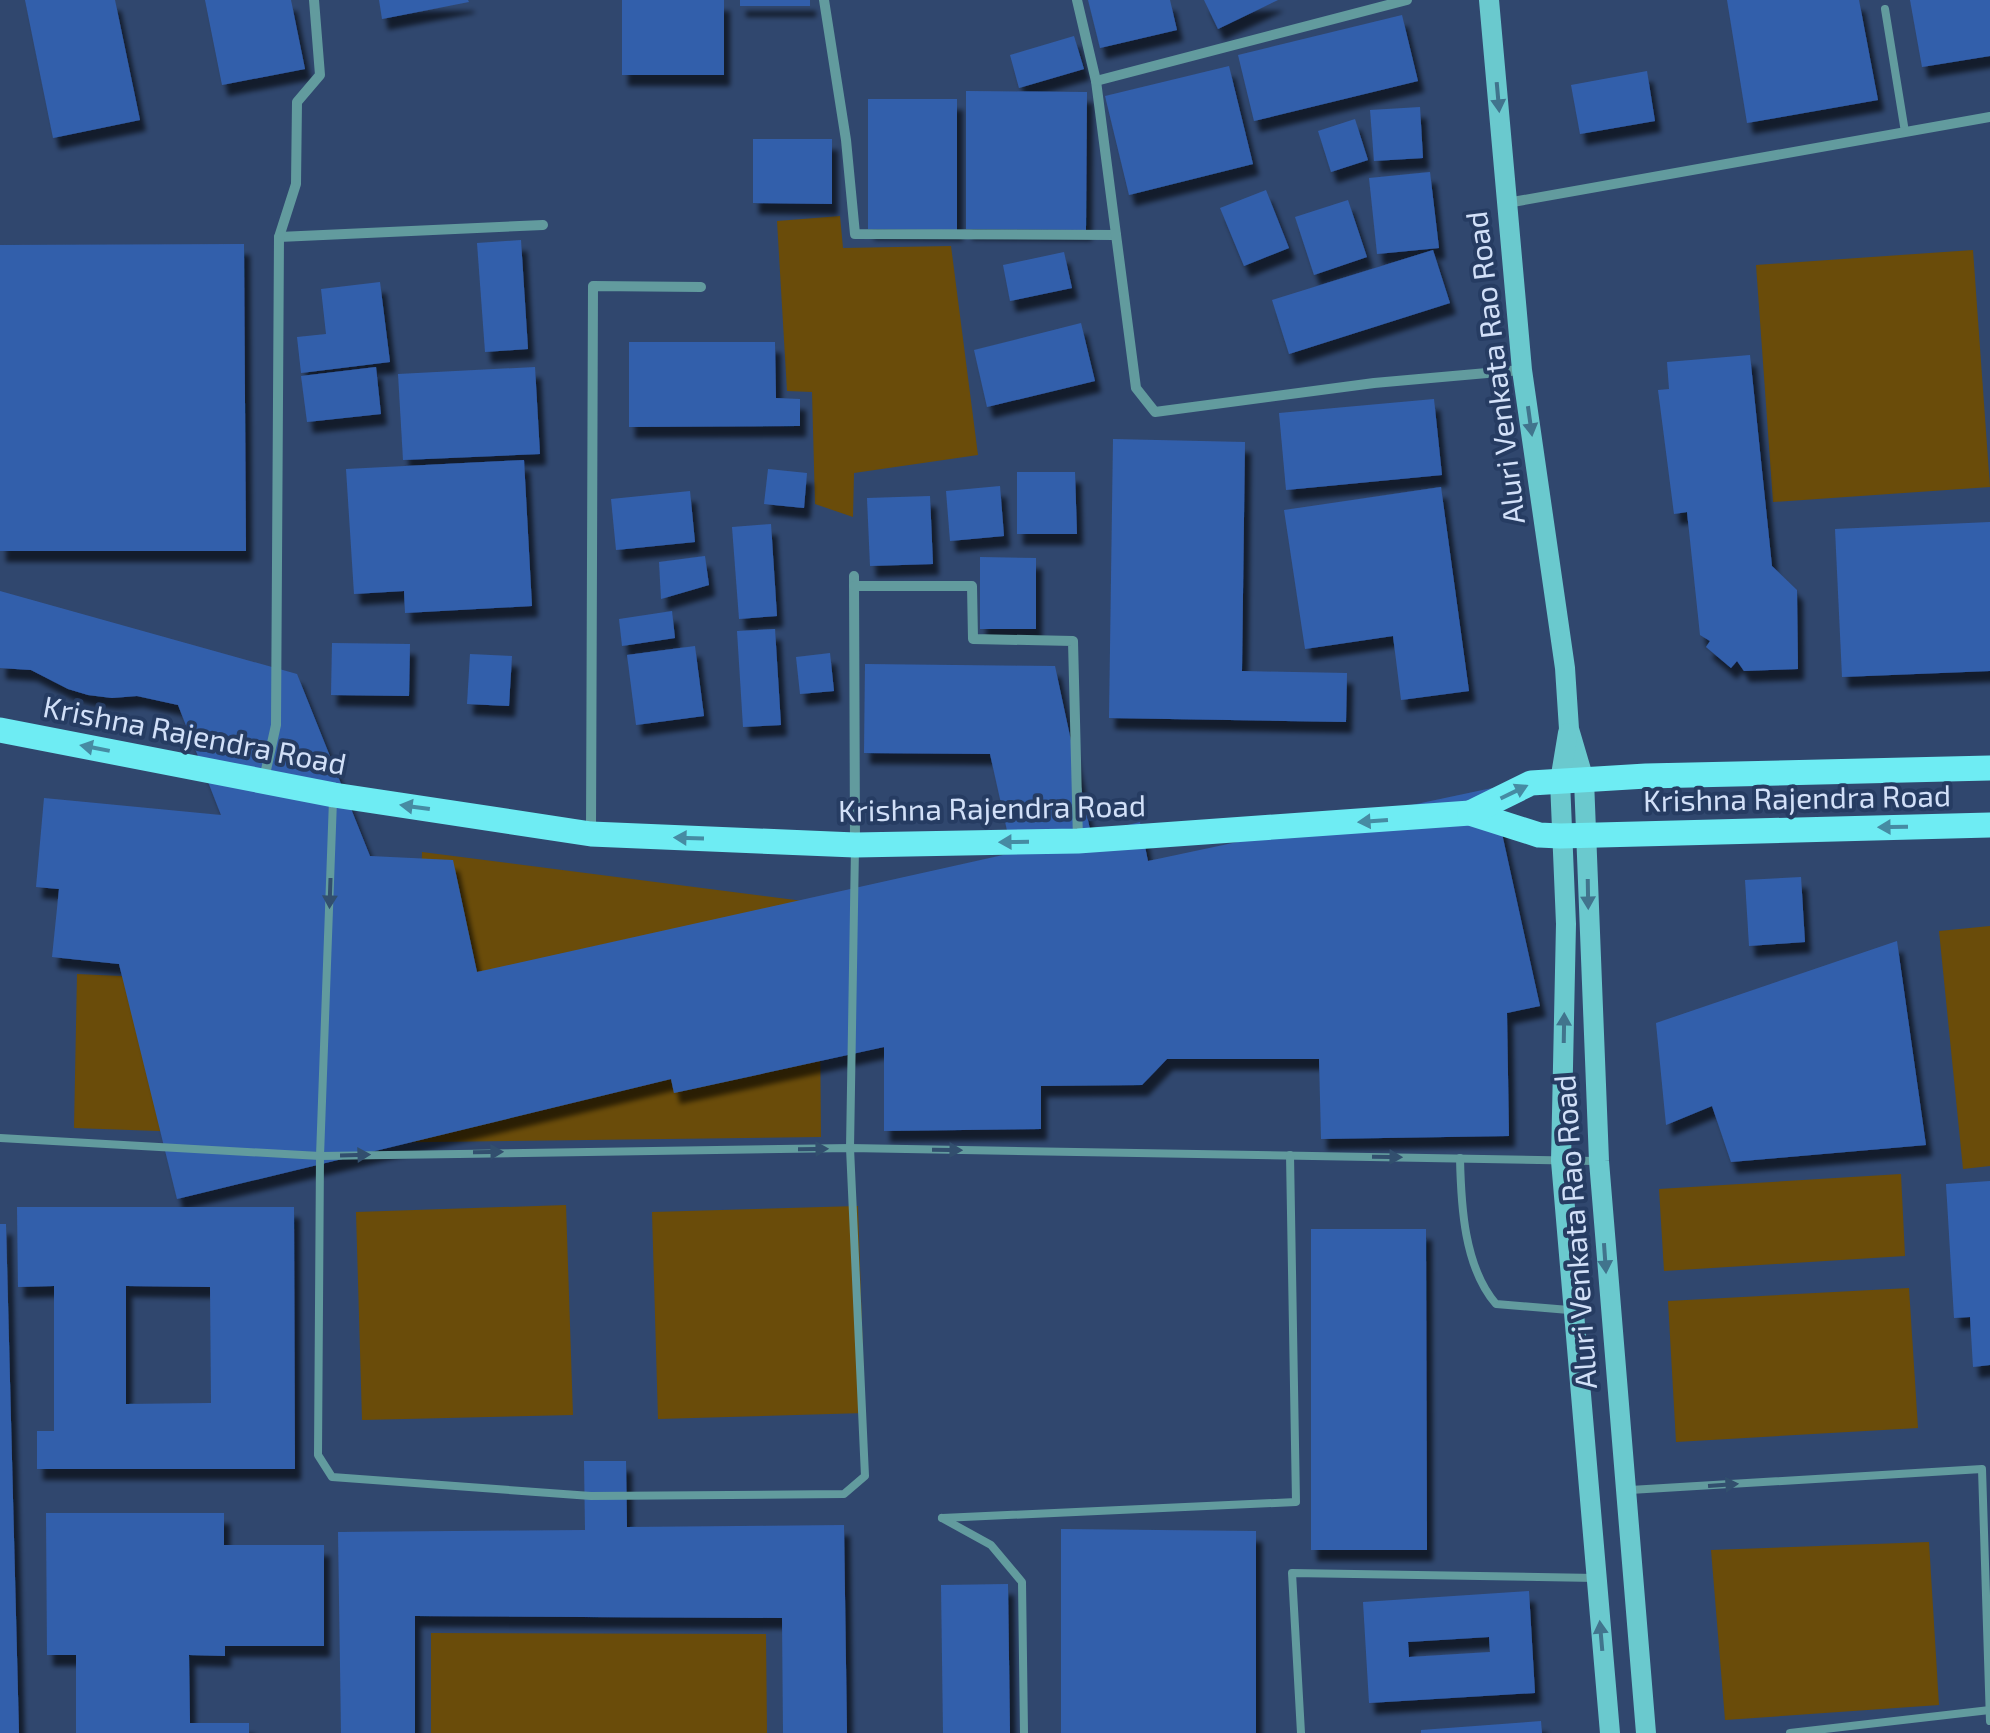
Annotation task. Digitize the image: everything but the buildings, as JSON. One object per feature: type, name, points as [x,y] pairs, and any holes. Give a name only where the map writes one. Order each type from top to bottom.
[{"type":"main road","name":"Aluri Venkata Rao Road","points":[[1489,0],[1522,370],[1564,668],[1572,780],[1588,835],[1599,1161],[1646,1733]]},
{"type":"main road","name":"Krishna Rajendra Road","points":[[0,730],[334,796],[591,834],[855,845],[1078,842],[1470,813],[1539,835],[1560,836],[1990,825]]},
{"type":"main road","name":"Krishna Rajendra Road","points":[[1572,780],[1990,768]]},
{"type":"main road","name":"Aluri Venkata Rao Road","points":[[1572,780],[1560,836],[1566,924],[1561,1160],[1610,1733]]},
{"type":"main road","points":[[1470,813],[1531,784],[1572,780]]},
{"type":"street","points":[[264,780],[276,725],[279,237],[296,184],[297,102],[320,75],[314,0]]},
{"type":"street","points":[[824,0],[856,234],[1116,235]]},
{"type":"street","points":[[1077,0],[1096,81],[1136,388],[1154,412],[1374,383],[1522,370]]},
{"type":"street","points":[[1096,81],[1407,0]]},
{"type":"street","points":[[1508,203],[1990,117]]},
{"type":"street","points":[[279,237],[543,225]]},
{"type":"street","points":[[591,834],[593,286],[701,287]]},
{"type":"street","points":[[855,845],[854,581],[972,586],[973,640],[1073,641],[1078,842]]},
{"type":"lane","points":[[1885,9],[1905,132]]},
{"type":"lane","points":[[334,796],[320,1156],[318,1454],[332,1478],[590,1496],[844,1494],[866,1476],[850,1148],[855,845]]},
{"type":"lane","points":[[0,1138],[320,1156],[850,1148],[1599,1161]]},
{"type":"lane","points":[[1024,1733],[1022,1582],[991,1545],[942,1518],[1296,1502],[1290,1155]]},
{"type":"lane","points":[[1460,1158],[1461,1196],[1484,1290],[1496,1304],[1574,1310]]},
{"type":"lane","points":[[1626,1491],[1982,1469],[1990,1721]]},
{"type":"lane","points":[[1301,1733],[1292,1574],[1596,1578]]},
{"type":"lane","points":[[1790,1733],[1989,1710]]},
{"type":"shaded area","points":[[840,216],[843,248],[951,246],[978,455],[854,473],[853,517],[815,504],[812,392],[787,391],[777,221]]},
{"type":"shaded area","points":[[1973,250],[1990,487],[1773,502],[1756,265]]},
{"type":"shaded area","points":[[422,852],[819,903],[821,1137],[349,1143],[421,910]]},
{"type":"shaded area","points":[[1990,926],[1990,1166],[1963,1169],[1939,931]]},
{"type":"shaded area","points":[[77,974],[301,984],[295,1136],[74,1128]]},
{"type":"shaded area","points":[[1901,1174],[1905,1256],[1664,1271],[1659,1189]]},
{"type":"shaded area","points":[[566,1205],[573,1415],[362,1420],[356,1212]]},
{"type":"shaded area","points":[[858,1206],[865,1413],[658,1419],[652,1212]]},
{"type":"shaded area","points":[[1909,1288],[1918,1428],[1676,1442],[1668,1301]]},
{"type":"shaded area","points":[[1929,1542],[1939,1705],[1725,1720],[1711,1550]]},
{"type":"shaded area","points":[[431,1633],[766,1634],[767,1733],[431,1733]]}]
